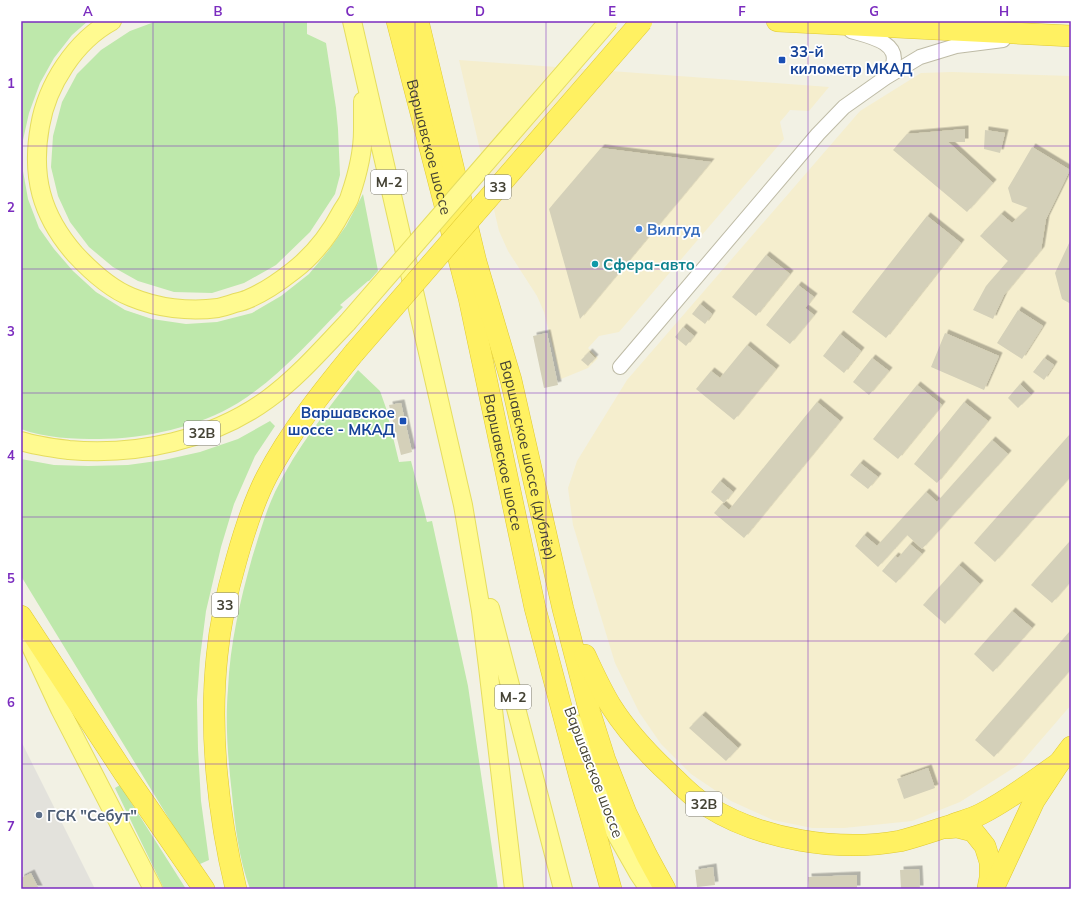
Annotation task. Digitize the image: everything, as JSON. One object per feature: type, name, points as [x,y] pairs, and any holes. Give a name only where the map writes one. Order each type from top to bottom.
[{"type":"highway","name":"Варшавское шоссе","points":[[397,21],[469,298],[535,608]]},
{"type":"highway","name":"Варшавское шоссе (дублёр)","points":[[418,21],[476,262],[511,380],[563,609],[590,713],[605,760],[626,813],[666,889]]},
{"type":"highway","name":"33","points":[[236,889],[229,861],[217,785],[214,692],[215,677],[223,613],[232,575],[242,538],[253,507],[267,476],[284,447],[302,421],[354,353],[642,21]]},
{"type":"highway","points":[[784,21],[1064,35]]},
{"type":"highway","points":[[535,608],[611,889]]},
{"type":"highway","name":"32B","points":[[563,609],[611,707],[633,736],[659,765],[686,790],[707,806],[737,822],[765,832],[797,840],[828,844],[865,844],[900,840],[938,830],[979,815],[1014,795],[1065,755]]},
{"type":"highway","points":[[21,616],[124,773],[204,889]]},
{"type":"highway","points":[[992,889],[1034,801],[1065,755]]},
{"type":"highway","points":[[938,830],[957,827],[973,831],[985,846],[990,862],[988,889]]},
{"type":"main road","points":[[112,21],[84,42],[66,63],[52,87],[41,116],[37,141],[37,169],[41,196],[50,219],[63,241],[103,280],[130,296],[156,305],[186,310],[218,308],[247,300],[275,285],[301,265],[318,248],[337,222],[350,197],[359,167],[363,132],[362,87],[357,45]]},
{"type":"main road","name":"М-2","points":[[352,21],[464,505],[563,889]]},
{"type":"main road","name":"32B","points":[[21,441],[53,448],[84,451],[120,450],[153,446],[183,440],[212,430],[241,416],[268,399],[293,378],[347,324],[609,21]]},
{"type":"main road","points":[[464,505],[481,610],[514,889]]},
{"type":"main road","name":"Варшавское шоссе","points":[[535,608],[593,776],[614,830],[649,889]]},
{"type":"main road","points":[[21,624],[60,709],[153,889]]},
{"type":"street","points":[[784,21],[842,29],[877,38],[889,46],[894,57],[892,68],[885,78]]},
{"type":"street","points":[[620,367],[818,134],[844,107],[885,78],[920,57],[956,46],[1016,38],[1064,35]]},
{"type":"street","points":[[576,658],[583,747],[594,828]]},
{"type":"shaded area","points":[[459,60],[829,87],[809,111],[790,110],[780,122],[784,139],[619,332],[599,336],[588,348],[598,358],[588,368],[561,379],[544,312],[537,296],[508,251],[499,231]]},
{"type":"shaded area","points":[[952,72],[1071,76],[1071,705],[1021,763],[960,802],[912,821],[844,828],[812,828],[773,820],[731,801],[691,774],[661,744],[639,712],[615,663],[573,525],[568,488],[577,461],[627,380],[860,111],[921,73]]},
{"type":"shaded area","name":"ГСК \"Себут\"","points":[[21,741],[95,889],[21,889]]},
{"type":"green space","points":[[21,21],[88,21],[72,35],[54,58],[40,83],[29,113],[23,140],[23,171],[28,199],[39,228],[54,249],[73,271],[96,292],[125,310],[152,319],[186,324],[217,322],[252,313],[281,296],[309,274],[346,226],[363,194],[378,271],[369,281],[340,305],[343,307],[280,371],[238,403],[206,419],[189,425],[134,437],[90,439],[70,438],[39,434],[21,429]]},
{"type":"green space","points":[[157,21],[307,21],[307,34],[326,43],[338,129],[340,175],[335,194],[310,232],[276,265],[244,283],[212,293],[174,292],[138,281],[113,267],[89,247],[70,222],[58,196],[51,167],[53,136],[62,102],[77,74],[101,50],[130,31]]},
{"type":"green space","points":[[358,370],[380,391],[386,408],[399,462],[411,461],[427,522],[432,521],[468,686],[498,889],[250,889],[246,878],[238,842],[227,742],[229,672],[233,639],[243,590],[268,508],[283,476],[324,414]]},
{"type":"green space","points":[[270,421],[275,426],[255,456],[234,504],[221,547],[206,611],[200,658],[197,700],[201,801],[209,860],[200,864],[174,827],[21,576],[21,459],[54,465],[88,466],[128,465],[164,460],[200,452],[238,439]]},
{"type":"green space","points":[[120,785],[186,889],[164,889],[115,788]]},
{"type":"building","points":[[965,129],[965,142],[948,142],[993,183],[967,212],[893,150],[907,134]]},
{"type":"building","points":[[985,130],[1005,133],[1000,153],[984,149]]},
{"type":"building","points":[[1032,147],[1070,170],[1046,219],[1041,250],[1004,295],[993,319],[973,310],[986,286],[1008,261],[980,236],[1001,214],[1012,223],[1028,208],[1012,202],[1008,188]]},
{"type":"building","name":"Сфера-авто","points":[[601,148],[711,162],[580,319],[549,209]]},
{"type":"building","points":[[927,216],[961,243],[886,338],[852,312]]},
{"type":"building","points":[[1071,239],[1071,304],[1062,299],[1055,273]]},
{"type":"building","points":[[766,255],[790,274],[756,316],[732,297]]},
{"type":"building","points":[[798,285],[814,297],[805,308],[814,315],[790,344],[766,325]]},
{"type":"building","points":[[700,304],[712,314],[705,324],[692,314]]},
{"type":"building","points":[[1018,310],[1043,326],[1022,359],[997,343]]},
{"type":"building","points":[[683,327],[694,336],[686,346],[675,337]]},
{"type":"building","points":[[547,333],[558,385],[544,388],[533,336]]},
{"type":"building","points":[[945,333],[999,356],[984,390],[931,367]]},
{"type":"building","points":[[840,334],[861,351],[844,373],[823,356]]},
{"type":"building","points":[[747,345],[776,369],[734,420],[696,389],[711,371],[720,378]]},
{"type":"building","points":[[589,352],[595,358],[588,366],[581,360]]},
{"type":"building","points":[[872,358],[889,371],[869,395],[853,382]]},
{"type":"building","points":[[1044,358],[1054,365],[1044,380],[1033,372]]},
{"type":"building","points":[[1020,384],[1031,395],[1018,408],[1008,398]]},
{"type":"building","points":[[917,385],[942,405],[898,459],[873,439]]},
{"type":"building","points":[[817,402],[840,421],[744,538],[714,513],[722,504],[729,510]]},
{"type":"building","points":[[964,402],[988,421],[937,483],[914,464]]},
{"type":"building","points":[[401,403],[412,452],[401,455],[389,405]]},
{"type":"building","points":[[1071,433],[1071,476],[995,562],[974,543]]},
{"type":"building","points":[[992,440],[1008,454],[922,549],[907,535],[878,567],[855,546],[864,535],[877,546],[926,492],[937,502]]},
{"type":"building","points":[[860,463],[878,477],[868,489],[850,475]]},
{"type":"building","points":[[720,481],[733,492],[724,503],[711,492]]},
{"type":"building","points":[[1071,540],[1071,581],[1052,603],[1031,585]]},
{"type":"building","points":[[910,544],[922,554],[896,583],[882,571],[895,556],[898,558]]},
{"type":"building","points":[[959,565],[980,584],[945,624],[923,605]]},
{"type":"building","points":[[1012,611],[1032,628],[993,672],[974,654]]},
{"type":"building","points":[[1071,630],[1071,669],[994,757],[975,740]]},
{"type":"building","points":[[702,715],[738,748],[726,761],[689,728]]},
{"type":"building","points":[[928,768],[935,788],[904,799],[897,779]]},
{"type":"building","points":[[713,867],[715,885],[697,887],[695,870]]},
{"type":"building","points":[[919,869],[920,889],[901,889],[900,870]]},
{"type":"building","points":[[31,873],[39,889],[21,889],[21,878]]},
{"type":"building","points":[[857,875],[857,889],[809,889],[808,877]]},
{"type":"place","name":"33-й километр МКАД","points":[[782,60]]},
{"type":"place","name":"Вилгуд","points":[[639,229]]},
{"type":"place","name":"Сфера-авто","points":[[595,264]]},
{"type":"place","name":"Варшавское шоссе - МКАД","points":[[403,421]]},
{"type":"place","name":"ГСК \"Себут\"","points":[[39,815]]}]
